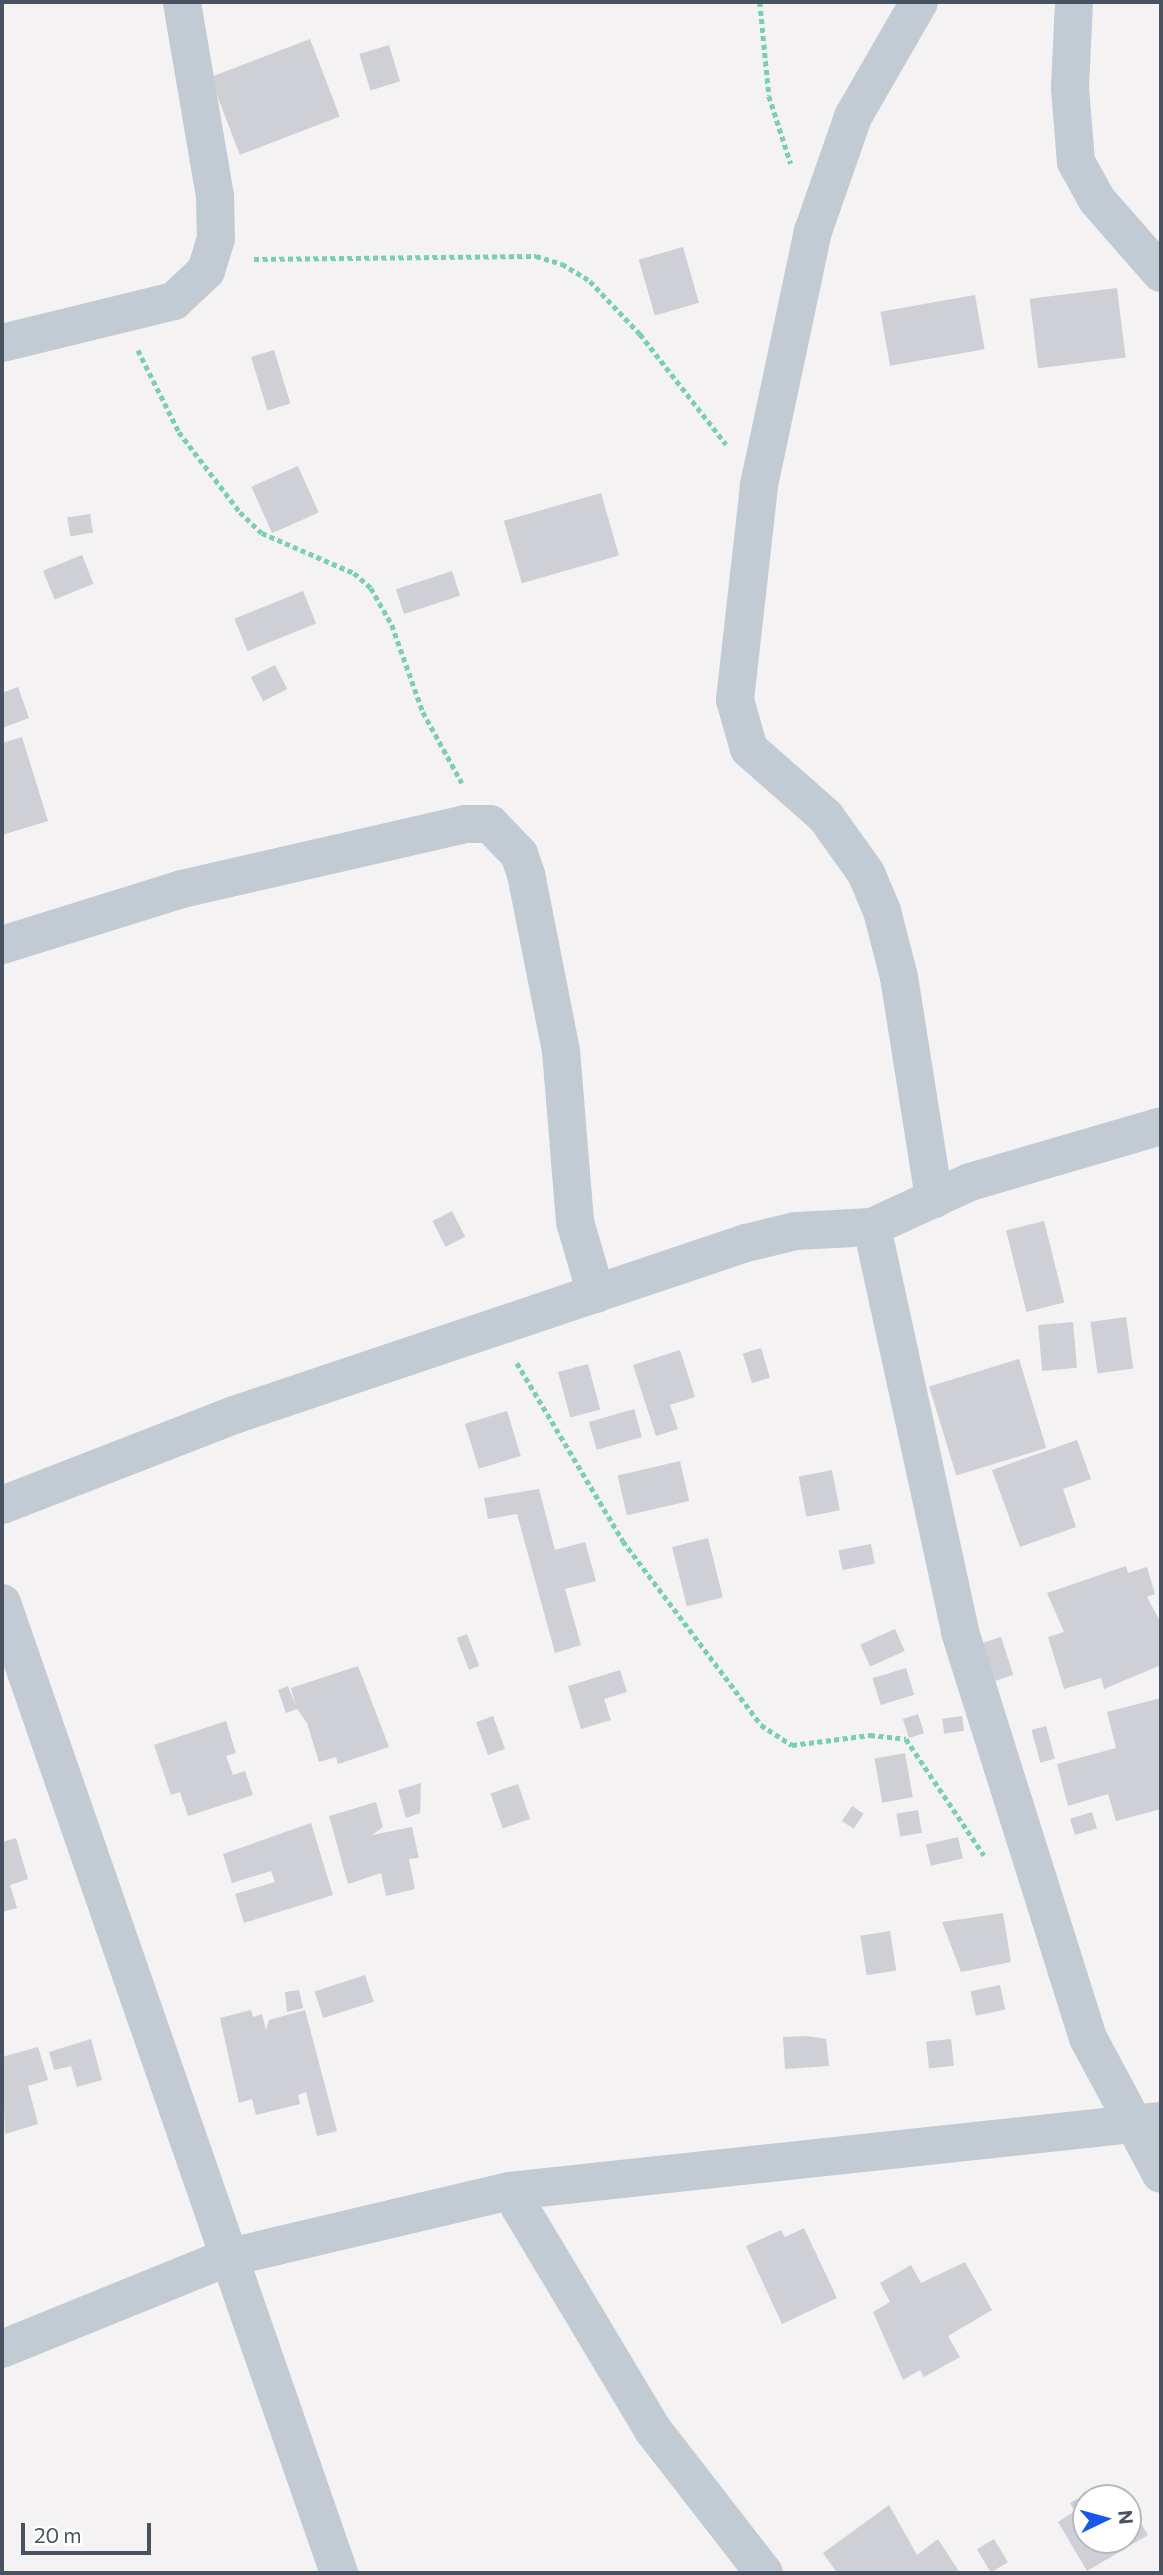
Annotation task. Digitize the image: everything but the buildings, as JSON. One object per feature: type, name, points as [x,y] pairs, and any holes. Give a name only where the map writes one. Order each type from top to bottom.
[{"type":"street","points":[[2,343],[127,317],[174,301],[201,280],[211,260],[215,196],[182,2]]},
{"type":"street","points":[[919,2],[853,117],[813,231],[759,486],[743,592],[737,719],[757,759],[846,842],[882,911],[899,977],[934,1199]]},
{"type":"street","points":[[1074,2],[1070,88],[1076,162],[1090,191],[1161,273]]},
{"type":"street","points":[[2,945],[182,889],[465,824],[490,824],[519,854],[526,874],[561,1051],[575,1222],[596,1294]]},
{"type":"street","points":[[2,1505],[234,1415],[776,1235],[872,1227],[934,1199],[1161,1126]]},
{"type":"street","points":[[872,1227],[960,1632],[1088,2038],[1149,2122],[1161,2174]]},
{"type":"street","points":[[2,1603],[226,2258],[339,2573]]},
{"type":"street","points":[[2,2349],[226,2258],[510,2191],[1149,2122]]},
{"type":"street","points":[[510,2191],[653,2430],[764,2573]]},
{"type":"path","points":[[760,2],[769,96],[813,231]]},
{"type":"path","points":[[211,260],[536,256],[562,264],[590,281],[640,334],[759,486]]},
{"type":"path","points":[[127,317],[153,390],[240,512],[262,533],[354,573],[371,588],[434,733],[490,824]]},
{"type":"path","points":[[497,1329],[623,1541],[761,1725],[792,1745],[870,1735],[906,1739],[988,1862]]}]
